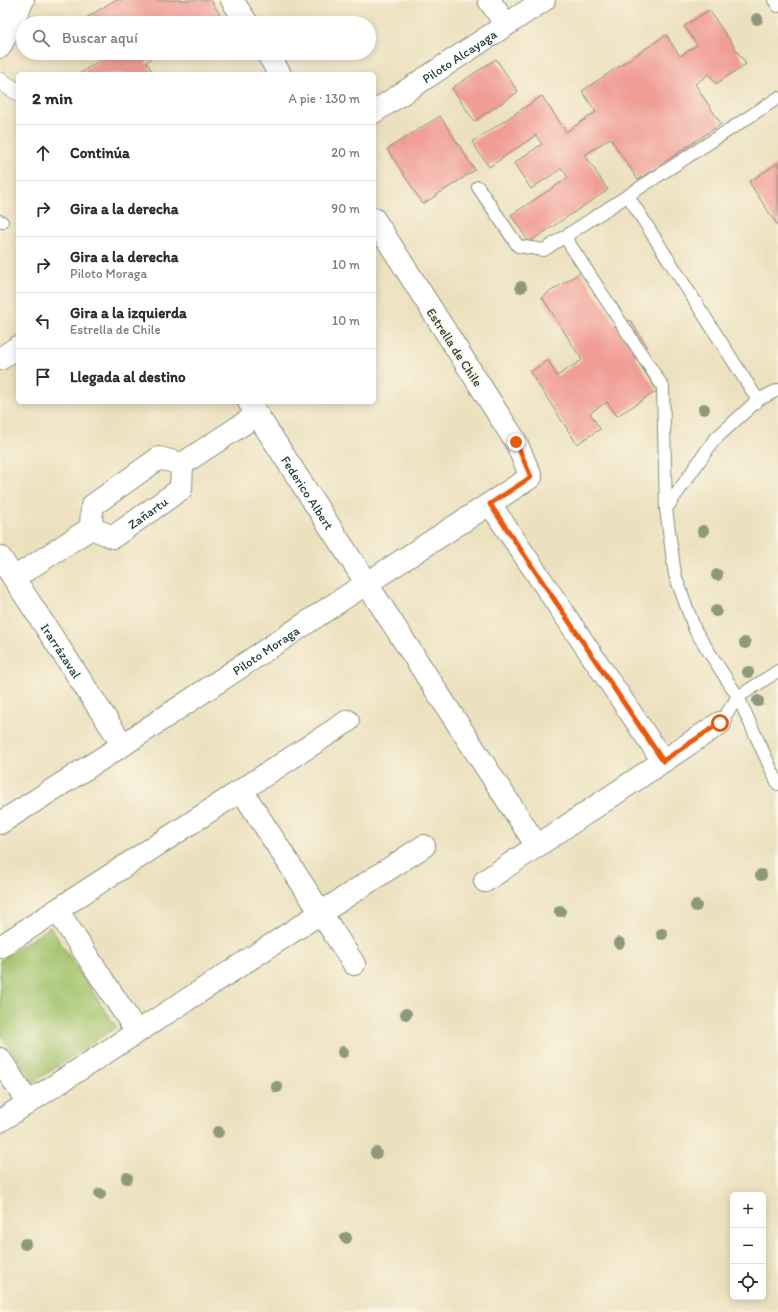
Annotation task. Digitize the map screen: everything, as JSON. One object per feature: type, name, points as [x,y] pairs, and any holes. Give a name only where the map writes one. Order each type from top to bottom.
[{"type":"street","points":[[0,10],[9,0]]},
{"type":"street","points":[[0,47],[23,0]]},
{"type":"street","points":[[232,0],[242,16]]},
{"type":"street","points":[[489,0],[506,25]]},
{"type":"street","name":"Piloto Alcayaga","points":[[376,111],[544,0]]},
{"type":"street","points":[[271,60],[279,72]]},
{"type":"street","points":[[0,81],[16,91]]},
{"type":"street","name":"Estrella de Chile","points":[[376,222],[516,442],[531,477]]},
{"type":"street","points":[[0,359],[16,348]]},
{"type":"street","points":[[14,578],[91,528],[92,506],[159,458],[182,464],[253,408]]},
{"type":"street","name":"Federico Albert","points":[[253,408],[538,846]]},
{"type":"street","name":"Zañartu","points":[[91,528],[113,537],[181,489],[182,464]]},
{"type":"street","name":"Piloto Moraga","points":[[0,823],[123,745],[367,583],[531,477]]},
{"type":"street","points":[[490,504],[663,761]]},
{"type":"street","name":"Irarrázaval","points":[[0,557],[123,745]]},
{"type":"street","points":[[0,947],[348,722]]},
{"type":"street","points":[[485,881],[720,723]]},
{"type":"street","points":[[242,791],[354,964]]},
{"type":"street","points":[[0,1121],[424,846]]},
{"type":"street","points":[[57,910],[137,1032]]},
{"type":"street","points":[[0,1059],[28,1103]]},
{"type":"lane","points":[[774,0],[778,6]]},
{"type":"lane","points":[[478,187],[518,246],[544,250],[778,98]]},
{"type":"lane","points":[[628,196],[758,400]]},
{"type":"lane","points":[[565,237],[663,388],[666,509],[676,575],[695,630],[738,697],[778,784]]},
{"type":"lane","points":[[666,509],[714,440],[758,400],[778,390]]},
{"type":"lane","points":[[720,723],[738,697],[778,671]]},
{"type":"green space","points":[[50,927],[116,1027],[33,1083],[0,1033],[0,960]]},
{"type":"building","points":[[115,0],[211,0],[220,15],[218,16],[89,16]]},
{"type":"building","points":[[709,10],[746,64],[716,84],[709,74],[695,84],[721,124],[638,180],[610,138],[585,155],[608,190],[529,242],[511,215],[568,178],[562,168],[531,189],[514,163],[542,144],[536,135],[489,167],[472,142],[542,96],[566,132],[596,112],[582,91],[666,35],[680,56],[697,45],[684,26]]},
{"type":"building","points":[[496,59],[518,92],[474,121],[452,88]]},
{"type":"building","points":[[100,60],[149,60],[146,62],[153,72],[82,72]]},
{"type":"building","points":[[440,116],[475,170],[423,204],[387,149]]},
{"type":"building","points":[[778,163],[778,226],[749,182]]},
{"type":"building","points":[[581,272],[618,328],[630,320],[647,346],[634,355],[657,391],[617,416],[607,402],[590,413],[600,429],[577,444],[530,372],[548,360],[557,376],[582,360],[542,297]]},
{"type":"route","points":[[516,442],[531,477],[490,504],[663,761],[720,723]]}]
